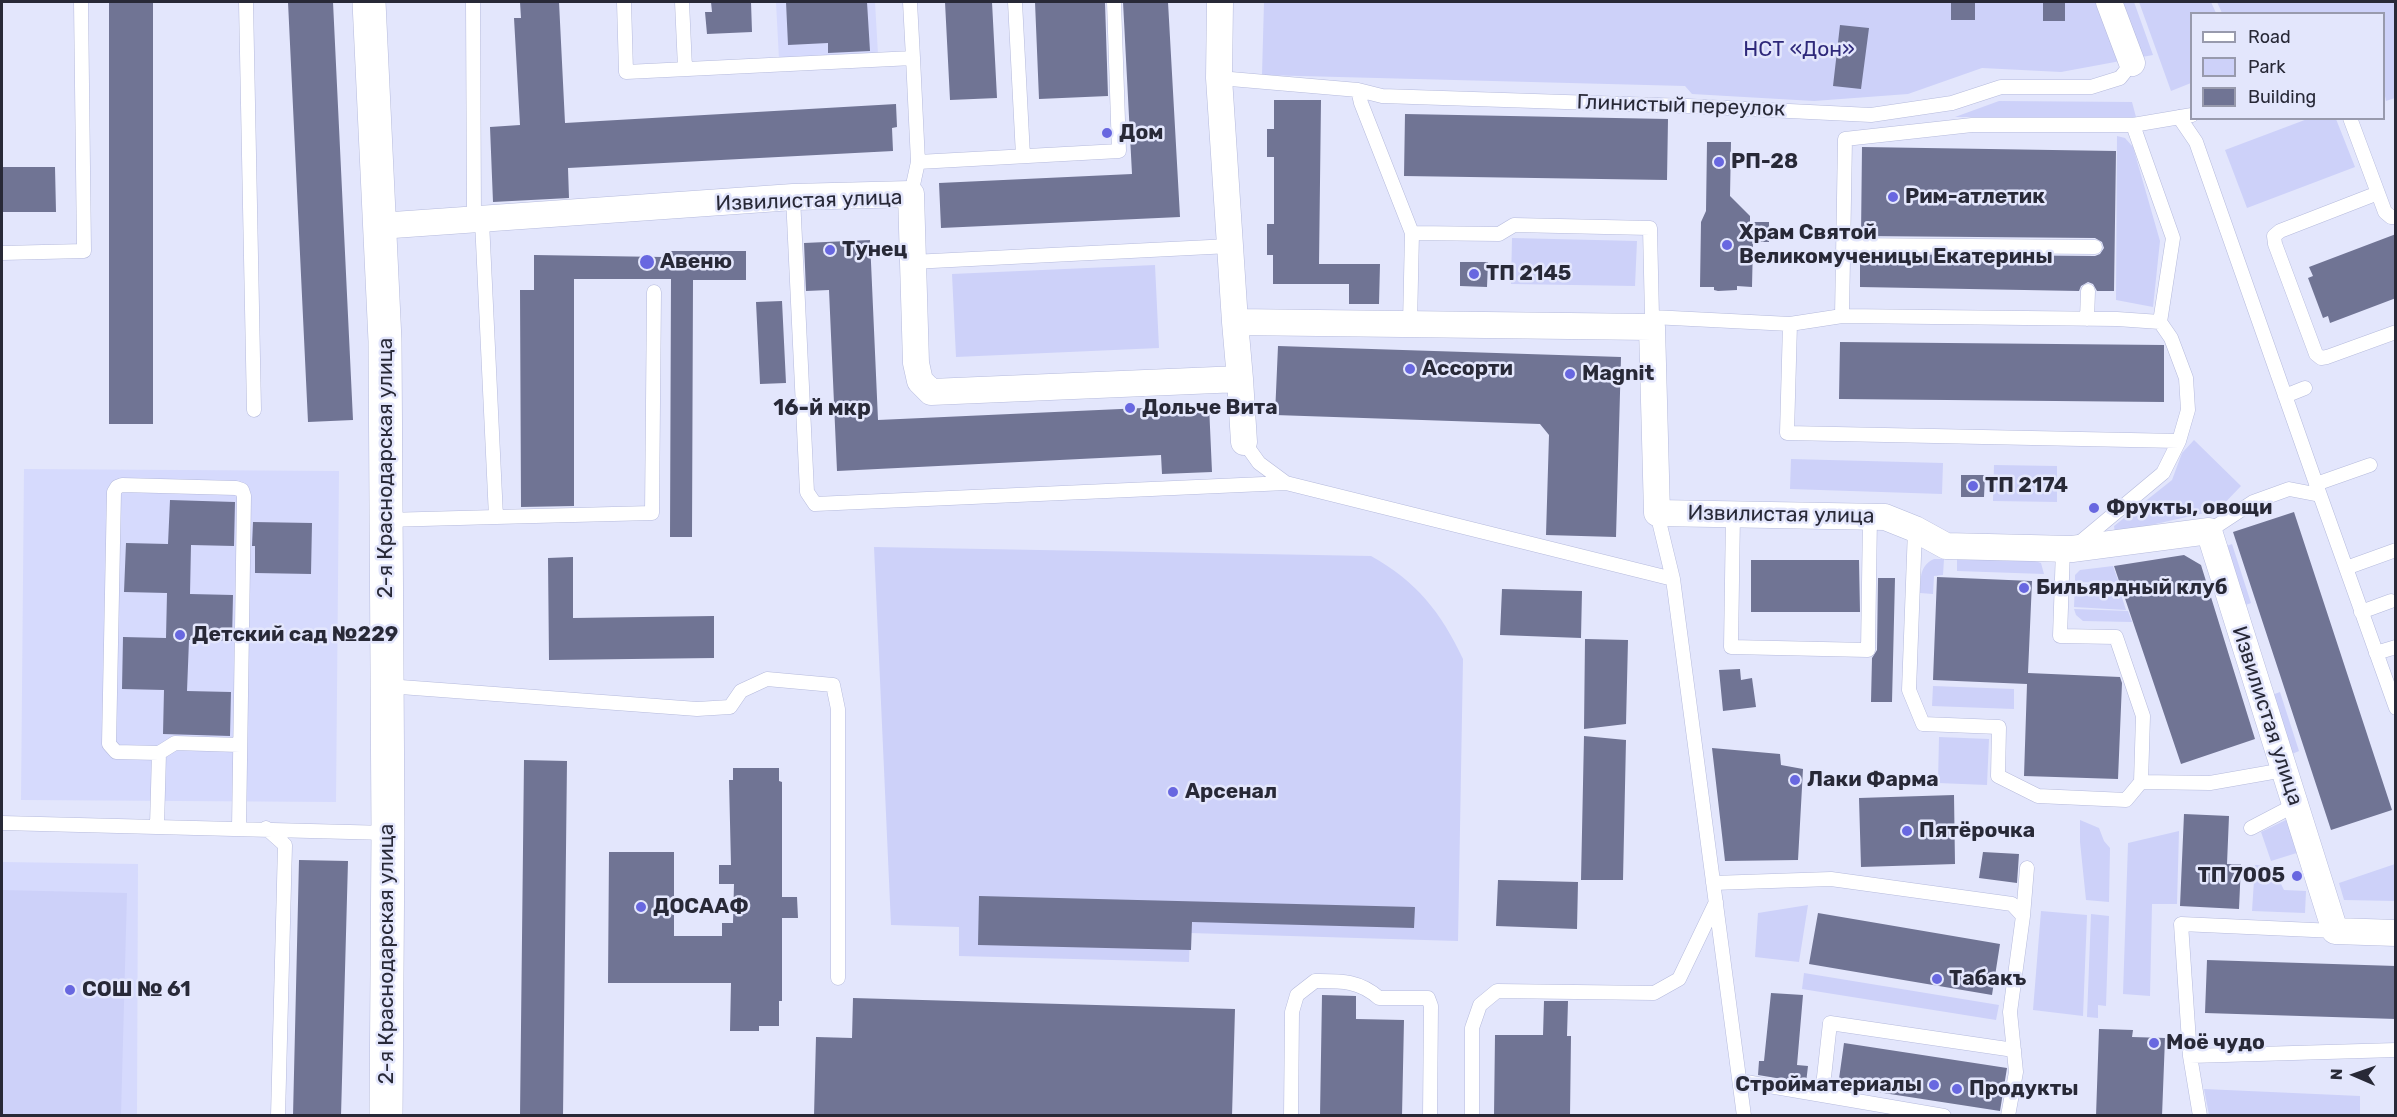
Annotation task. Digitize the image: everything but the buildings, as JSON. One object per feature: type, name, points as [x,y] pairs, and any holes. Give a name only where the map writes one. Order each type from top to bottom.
[{"type":"street","name":"2-я Краснодарская улица","points":[[369,2],[385,341],[388,833],[386,1116]]},
{"type":"street","points":[[1220,2],[1219,78],[1244,442]]},
{"type":"street","points":[[2109,2],[2132,63]]},
{"type":"street","name":"Извилистая улица","points":[[380,226],[793,197],[911,194],[915,363],[920,381],[931,392],[1240,379]]},
{"type":"street","points":[[1235,322],[1410,324],[1652,322]]},
{"type":"street","name":"Извилистая улица","points":[[1652,322],[1657,513],[1886,517],[1915,529],[1946,546],[2067,549],[2208,531],[2335,931]]},
{"type":"street","points":[[2335,931],[2396,933]]},
{"type":"lane","points":[[2,253],[84,251],[81,2]]},
{"type":"lane","points":[[246,2],[254,410]]},
{"type":"lane","points":[[473,2],[478,220],[496,517]]},
{"type":"lane","points":[[624,2],[626,72],[913,58]]},
{"type":"lane","points":[[682,2],[685,68]]},
{"type":"lane","points":[[910,2],[918,162],[911,194]]},
{"type":"lane","points":[[1015,2],[1023,156]]},
{"type":"lane","points":[[918,162],[1119,151],[1114,2]]},
{"type":"lane","name":"Глинистый переулок","points":[[1219,78],[1358,90],[1382,96],[1687,106],[1871,115],[1952,103],[2001,87],[2091,87],[2120,78],[2132,63]]},
{"type":"lane","points":[[1358,90],[1412,233],[1410,324]]},
{"type":"lane","points":[[1842,316],[1845,139],[1972,125],[2133,125],[2186,116],[2396,708]]},
{"type":"lane","points":[[2351,120],[2385,212],[2391,217],[2396,217]]},
{"type":"lane","points":[[1915,529],[1909,690],[1923,724],[2000,727],[1998,776],[2038,796],[2126,800],[2141,782],[2143,716],[2116,637],[2060,636],[2067,549],[2163,473],[2179,441],[2188,410],[2186,378],[2171,338],[2160,322],[2173,238],[2133,125]]},
{"type":"lane","points":[[2378,193],[2280,231],[2274,236],[2275,244],[2316,354],[2321,358],[2396,332]]},
{"type":"lane","points":[[793,197],[807,492],[815,504],[1287,483],[1673,579]]},
{"type":"lane","points":[[1412,233],[1499,234],[1514,225],[1650,228],[1652,322],[1790,324],[1842,316],[2160,322]]},
{"type":"lane","points":[[1844,245],[2095,247]]},
{"type":"lane","points":[[912,262],[1230,246]]},
{"type":"lane","points":[[2087,319],[2088,291]]},
{"type":"lane","points":[[386,520],[652,513],[654,292]]},
{"type":"lane","points":[[1790,324],[1787,433],[2179,441]]},
{"type":"lane","points":[[2285,396],[2305,388]]},
{"type":"lane","points":[[1244,442],[1259,463],[1287,483]]},
{"type":"lane","points":[[2208,531],[2253,502],[2289,489],[2318,489],[2370,465]]},
{"type":"lane","points":[[239,828],[244,495],[242,490],[236,488],[122,485],[117,487],[114,492],[109,744],[116,752],[159,753],[175,743],[240,745]]},
{"type":"lane","name":"Извилистая улица","points":[[1657,513],[1673,579],[1744,1116]]},
{"type":"lane","points":[[1733,514],[1731,647],[1868,650],[1870,517]]},
{"type":"lane","points":[[2346,568],[2396,550]]},
{"type":"lane","points":[[2361,612],[2391,601]]},
{"type":"lane","points":[[2376,653],[2396,646]]},
{"type":"lane","points":[[387,686],[697,709],[730,707],[741,691],[767,679],[833,685],[838,709],[838,978]]},
{"type":"lane","points":[[158,826],[159,753]]},
{"type":"lane","points":[[2141,782],[2210,783],[2284,770]]},
{"type":"lane","points":[[2251,828],[2295,805]]},
{"type":"lane","points":[[2,823],[266,828],[388,833]]},
{"type":"lane","points":[[266,828],[285,845],[278,1116]]},
{"type":"lane","points":[[2008,1116],[2016,1072],[2010,1012],[2026,897],[2027,868]]},
{"type":"lane","points":[[1713,883],[1831,879],[2012,904],[2022,916]]},
{"type":"lane","points":[[1472,1116],[1472,1028],[1480,1005],[1497,991],[1654,993],[1679,979],[1716,902]]},
{"type":"lane","points":[[2200,1116],[2190,1056],[2181,924],[2335,931]]},
{"type":"lane","points":[[1291,1116],[1292,1012],[1298,995],[1315,981],[1351,983],[1367,988],[1379,998],[1428,998],[1431,1006],[1430,1116]]},
{"type":"lane","points":[[1822,1095],[1830,1023],[2014,1050]]},
{"type":"lane","points":[[2190,1056],[2396,1050]]},
{"type":"lane","points":[[1740,1082],[1944,1116]]},
{"type":"shaded area","points":[[776,2],[875,2],[878,54],[779,59]]},
{"type":"shaded area","name":"Детский сад №229","points":[[24,469],[339,471],[336,802],[21,800]]},
{"type":"shaded area","name":"СОШ № 61","points":[[2,862],[138,864],[137,1115],[2,1116]]},
{"type":"green space","name":"НСТ «Дон»","points":[[1264,2],[2134,2],[2153,55],[2061,72],[1982,68],[1908,94],[1814,101],[1692,94],[1685,86],[1262,75]]},
{"type":"green space","points":[[2139,2],[2211,2],[2216,12],[2190,12],[2190,83],[2171,91]]},
{"type":"green space","points":[[2217,2],[2395,2],[2395,98],[2386,101],[2385,96],[2385,12],[2222,12]]},
{"type":"green space","points":[[1999,101],[2132,102],[2136,117],[1955,117]]},
{"type":"green space","points":[[2305,120],[2336,120],[2355,167],[2247,208],[2225,150]]},
{"type":"green space","points":[[2117,136],[2125,138],[2133,147],[2160,241],[2153,307],[2116,300]]},
{"type":"green space","points":[[1512,238],[1637,241],[1635,286],[1511,284]]},
{"type":"green space","points":[[1155,265],[1159,348],[956,357],[952,274]]},
{"type":"green space","points":[[2194,440],[2241,486],[2218,510],[2115,533],[2114,526],[2172,480],[2182,453]]},
{"type":"green space","points":[[1791,459],[1943,463],[1942,494],[1790,489]]},
{"type":"green space","points":[[1994,465],[2057,466],[2057,502],[1993,501]]},
{"type":"green space","points":[[2232,544],[2251,603],[2243,606],[2224,547]]},
{"type":"green space","name":"Арсенал","points":[[874,547],[1371,556],[1387,566],[1426,599],[1446,627],[1463,659],[1458,941],[1190,933],[1189,962],[959,956],[959,927],[891,925]]},
{"type":"green space","points":[[1934,559],[1944,559],[1943,575],[1934,576],[1933,594],[1920,593],[1923,569]]},
{"type":"green space","points":[[1957,559],[2035,561],[2041,563],[2044,574],[1957,571]]},
{"type":"green space","points":[[2113,566],[2119,583],[2075,582],[2075,575],[2080,570]]},
{"type":"green space","points":[[2075,584],[2118,585],[2126,610],[2074,607]]},
{"type":"green space","points":[[2074,609],[2128,611],[2132,622],[2083,621],[2076,615]]},
{"type":"green space","points":[[1933,686],[2014,689],[2014,709],[1932,706]]},
{"type":"green space","points":[[2280,692],[2299,751],[2292,754],[2272,695]]},
{"type":"green space","points":[[1939,737],[1989,739],[1987,785],[1938,783]]},
{"type":"green space","points":[[2292,817],[2303,851],[2271,861],[2261,832]]},
{"type":"green space","points":[[2080,820],[2099,828],[2104,841],[2110,848],[2109,902],[2086,900]]},
{"type":"green space","points":[[2179,831],[2177,904],[2152,904],[2150,996],[2123,994],[2128,843]]},
{"type":"green space","points":[[2395,864],[2395,901],[2344,900],[2339,883]]},
{"type":"green space","points":[[2255,865],[2272,866],[2284,890],[2306,891],[2305,913],[2252,911]]},
{"type":"green space","name":"СОШ № 61","points":[[2,890],[127,893],[121,1115],[2,1115]]},
{"type":"green space","points":[[1808,905],[1799,962],[1755,957],[1758,913]]},
{"type":"green space","points":[[2041,911],[2087,915],[2083,1016],[2033,1010]]},
{"type":"green space","points":[[2091,914],[2109,916],[2106,1006],[2098,1005],[2098,1018],[2087,1017]]},
{"type":"green space","points":[[1804,973],[1999,1005],[1996,1020],[1802,989]]},
{"type":"green space","points":[[2204,1089],[2360,1096],[2360,1115],[2209,1115]]},
{"type":"place","name":"Дом","points":[[1107,133]]},
{"type":"place","name":"РП-28","points":[[1719,162]]},
{"type":"place","name":"Рим-атлетик","points":[[1893,197]]},
{"type":"place","name":"Храм Святой Великомученицы Екатерины","points":[[1727,245]]},
{"type":"place","name":"Тунец","points":[[830,250]]},
{"type":"place","name":"Авеню","points":[[647,262]]},
{"type":"place","name":"ТП 2145","points":[[1474,274]]},
{"type":"place","name":"Ассорти","points":[[1410,369]]},
{"type":"place","name":"Magnit","points":[[1570,374]]},
{"type":"place","name":"Дольче Вита","points":[[1130,408]]},
{"type":"place","name":"ТП 2174","points":[[1973,486]]},
{"type":"place","name":"Фрукты, овощи","points":[[2094,508]]},
{"type":"place","name":"Бильярдный клуб","points":[[2024,588]]},
{"type":"place","name":"Детский сад №229","points":[[180,635]]},
{"type":"place","name":"Лаки Фарма","points":[[1795,780]]},
{"type":"place","name":"Арсенал","points":[[1173,792]]},
{"type":"place","name":"Пятёрочка","points":[[1907,831]]},
{"type":"place","name":"ТП 7005","points":[[2297,876]]},
{"type":"place","name":"ДОСААФ","points":[[641,907]]},
{"type":"place","name":"Табакъ","points":[[1937,979]]},
{"type":"place","name":"СОШ № 61","points":[[70,990]]},
{"type":"place","name":"Моё чудо","points":[[2154,1043]]},
{"type":"place","name":"Стройматериалы","points":[[1934,1085]]},
{"type":"place","name":"Продукты","points":[[1957,1089]]},
{"type":"district","name":"16-й мкр","points":[[822,409]]}]
